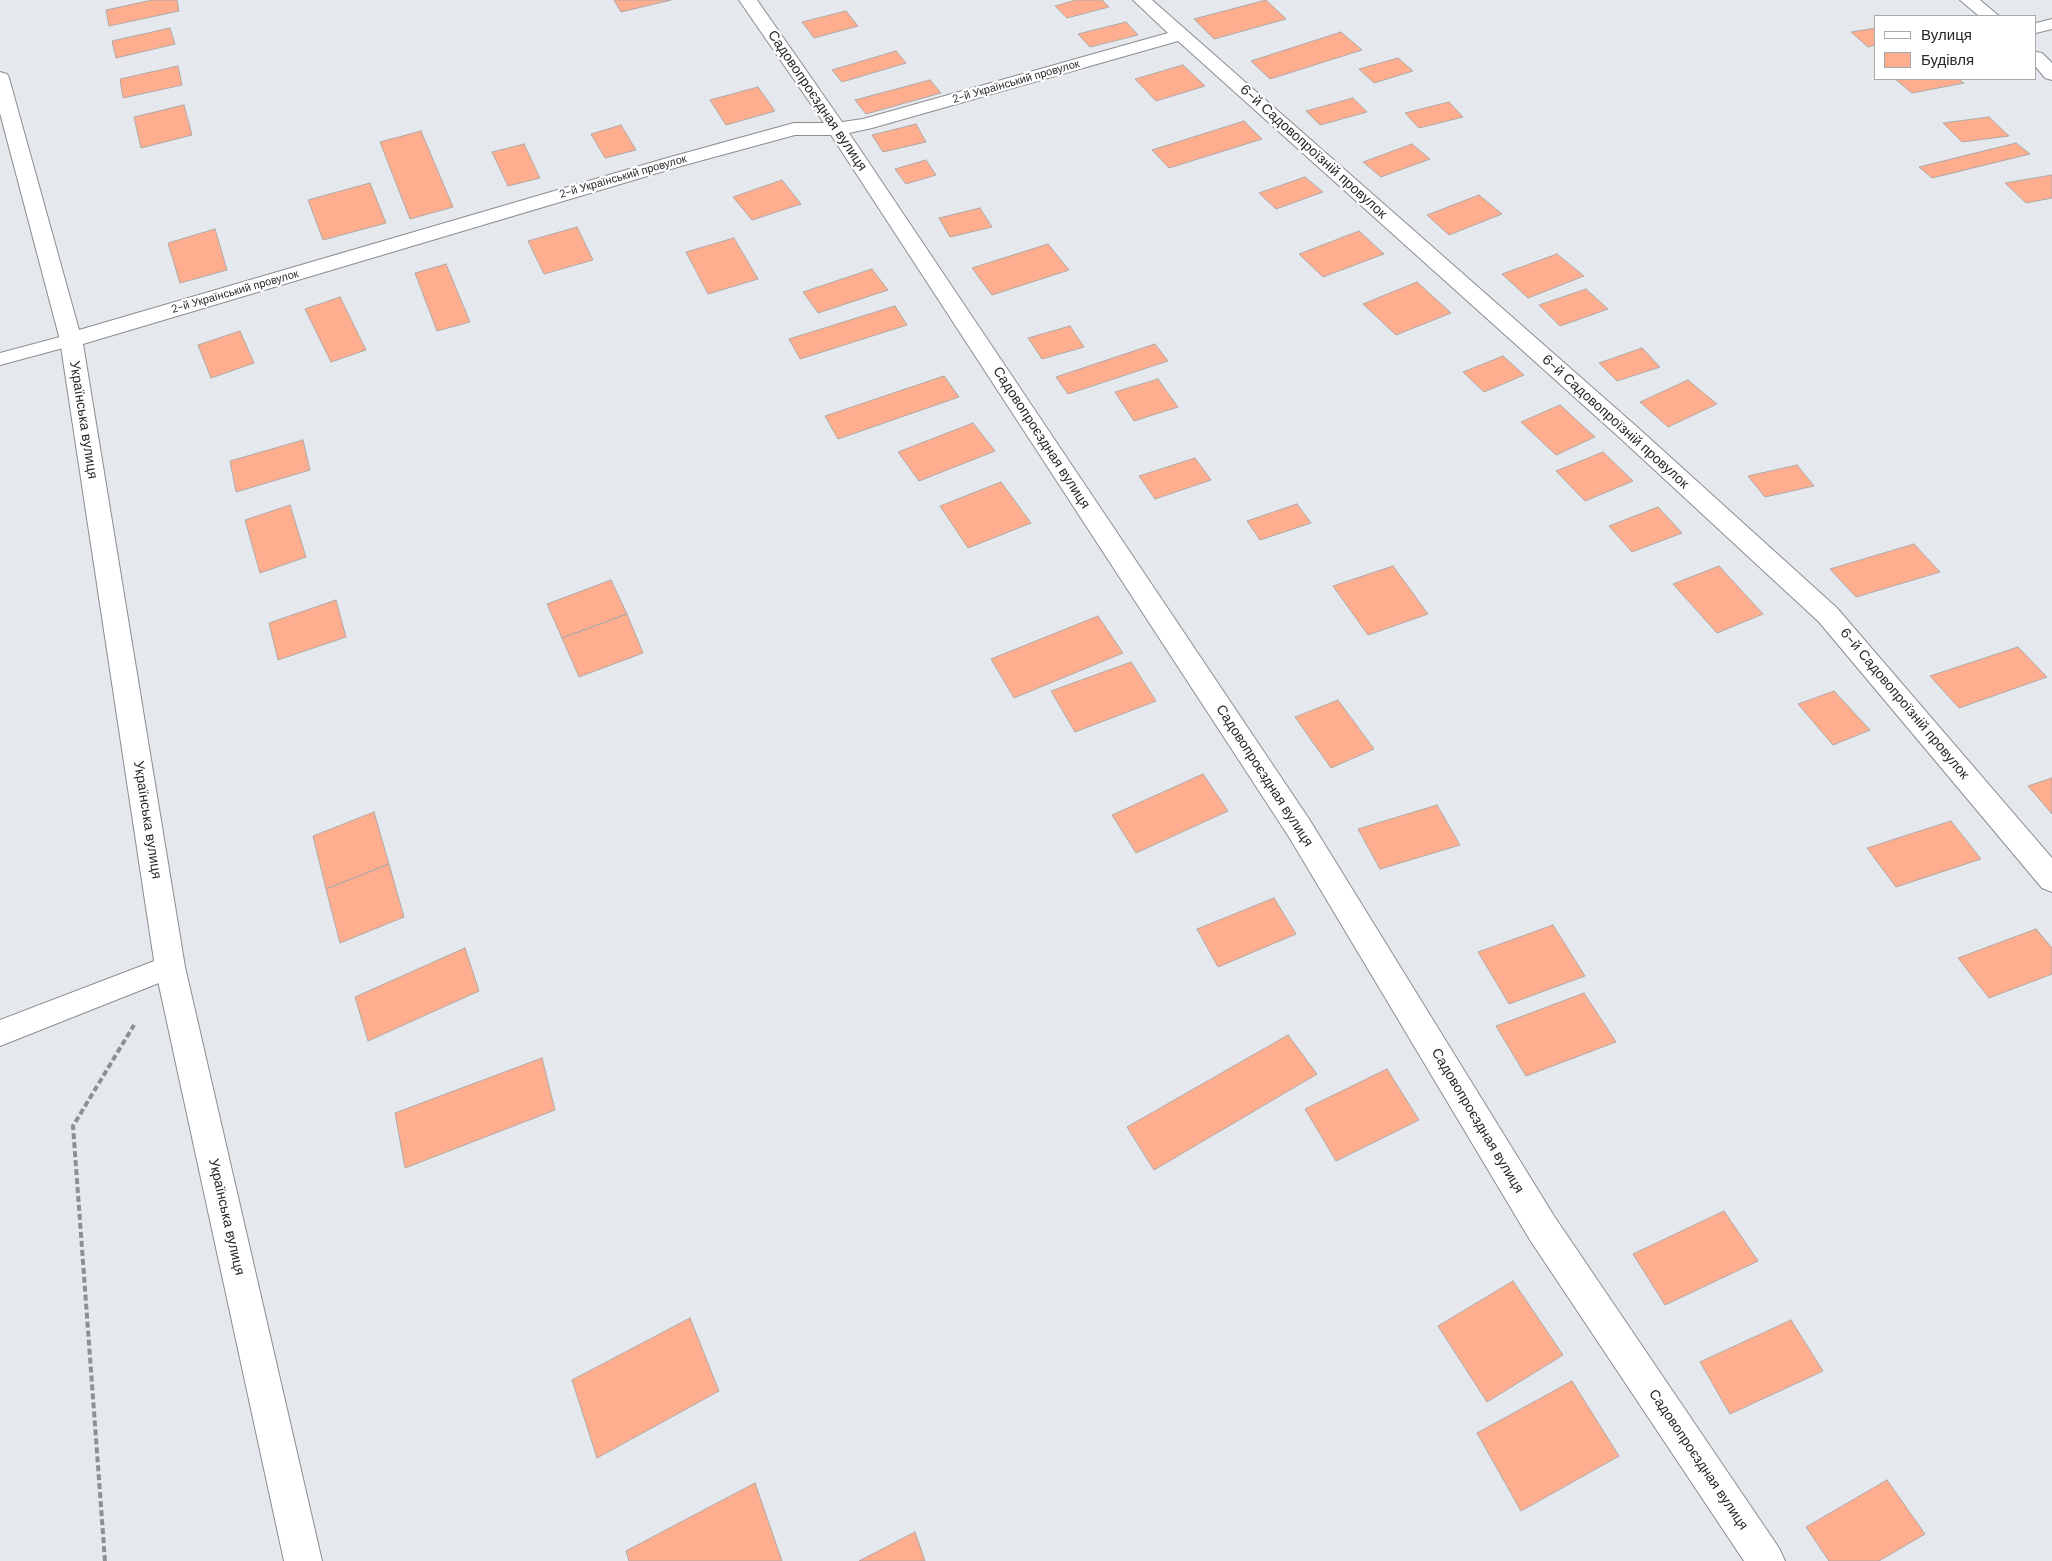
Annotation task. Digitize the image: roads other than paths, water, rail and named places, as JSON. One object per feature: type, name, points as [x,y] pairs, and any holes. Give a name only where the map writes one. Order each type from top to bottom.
[{"type":"street","name":"Садовопроєздная вулиця","points":[[748,0],[837,129],[1299,828],[1542,1228],[1766,1561]]},
{"type":"street","name":"6-й Садовопроїзній провулок","points":[[1142,0],[1628,432],[1828,615],[2052,878]]},
{"type":"street","points":[[1969,0],[1989,15]]},
{"type":"street","points":[[2037,28],[2052,24]]},
{"type":"street","name":"2-й Український провулок","points":[[71,340],[674,162],[794,129],[837,129],[865,124],[1180,35]]},
{"type":"street","points":[[2037,58],[2052,74]]},
{"type":"street","name":"Українська вулиця","points":[[0,78],[71,340],[170,966],[303,1561]]},
{"type":"lane","points":[[0,359],[71,340]]},
{"type":"lane","points":[[0,1033],[170,966]]}]
